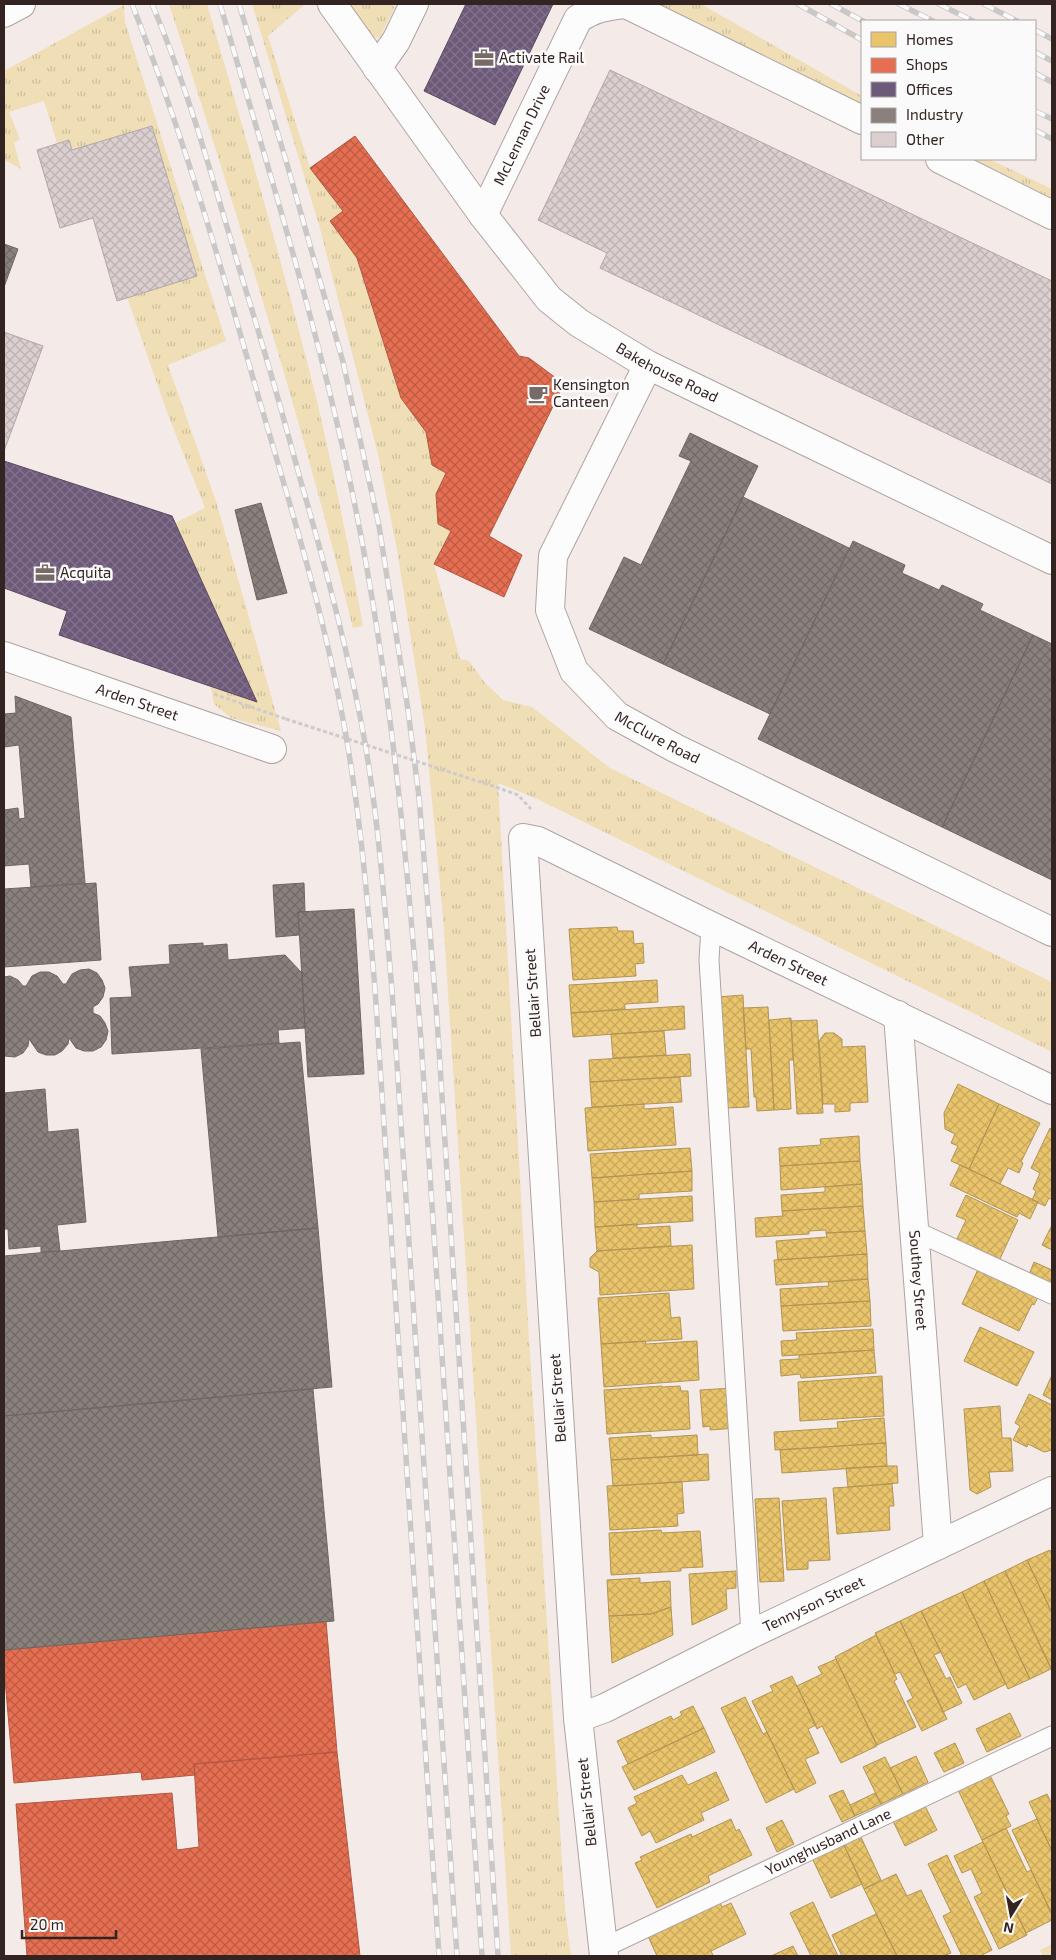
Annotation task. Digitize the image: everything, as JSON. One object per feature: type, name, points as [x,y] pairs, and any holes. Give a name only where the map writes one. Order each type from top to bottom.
[{"type":"street","points":[[4,12],[21,4]]},
{"type":"street","name":"Bakehouse Road","points":[[314,4],[376,68]]},
{"type":"street","name":"Bakehouse Road","points":[[332,4],[483,215],[549,298],[579,322],[648,364],[1052,560]]},
{"type":"street","points":[[376,68],[396,41],[414,4]]},
{"type":"street","name":"McLennan Drive","points":[[483,215],[578,19],[592,10],[626,4],[861,120]]},
{"type":"street","points":[[942,160],[1052,215]]},
{"type":"street","name":"McClure Road","points":[[648,364],[553,556],[550,610],[574,671],[617,716],[675,748],[1052,932]]},
{"type":"street","name":"Arden Street","points":[[4,656],[272,749]]},
{"type":"street","name":"Arden Street","points":[[523,838],[538,841],[1052,1090]]},
{"type":"street","name":"Bellair Street","points":[[523,838],[578,1718],[603,1952]]},
{"type":"street","name":"Southey Street","points":[[898,1015],[938,1545]]},
{"type":"street","name":"Tennyson Street","points":[[578,1718],[605,1708],[751,1634],[1052,1491]]},
{"type":"lane","points":[[711,926],[710,960],[751,1634]]},
{"type":"lane","points":[[914,1230],[1052,1294]]},
{"type":"lane","name":"Younghusband Lane","points":[[603,1952],[1052,1736]]},
{"type":"path","points":[[214,694],[518,795]]},
{"type":"green space","points":[[169,4],[207,4],[277,249],[316,397],[341,511],[363,626],[353,628],[312,470],[267,314]]},
{"type":"green space","points":[[252,4],[301,4],[303,6],[268,36],[310,168],[343,211],[401,398],[426,432],[432,465],[446,473],[436,494],[438,524],[451,531],[434,564],[460,659],[469,661],[485,683],[503,700],[532,707],[610,768],[1052,982],[1052,1052],[535,798],[498,783],[529,1339],[565,1908],[571,1956],[511,1956],[443,916],[425,728],[397,550],[378,454],[319,225]]},
{"type":"green space","points":[[343,4],[389,4],[395,7],[380,37],[369,38]]},
{"type":"green space","points":[[654,4],[701,4],[861,95],[861,108]]},
{"type":"green space","points":[[124,5],[125,22],[226,341],[168,365],[216,501],[281,731],[231,718],[214,704],[211,687],[256,702],[175,523],[205,508],[168,415],[127,297],[197,276],[152,126],[72,150],[69,140],[57,143],[44,101],[9,112],[20,139],[14,143],[21,169],[4,160],[4,71]]},
{"type":"green space","points":[[969,160],[991,160],[1052,189],[1052,201]]},
{"type":"green space","points":[[1052,1944],[1052,1956],[1043,1956],[1040,1950]]},
{"type":"building: Homes","points":[[617,927],[618,931],[633,931],[634,944],[643,943],[644,963],[635,964],[636,976],[573,980],[569,929]]},
{"type":"building: Homes","points":[[657,980],[658,1002],[625,1004],[625,1009],[571,1013],[569,985]]},
{"type":"building: Homes","points":[[743,995],[749,1107],[725,1108],[718,997]]},
{"type":"building: Homes","points":[[684,1006],[685,1029],[573,1037],[571,1013]]},
{"type":"building: Homes","points":[[768,1007],[774,1110],[757,1111],[756,1097],[754,1097],[751,1049],[746,1049],[743,1008]]},
{"type":"building: Homes","points":[[791,1018],[793,1060],[789,1060],[791,1109],[774,1110],[769,1020]]},
{"type":"building: Homes","points":[[817,1020],[823,1113],[797,1114],[791,1021]]},
{"type":"building: Homes","points":[[664,1031],[666,1055],[613,1058],[611,1034]]},
{"type":"building: Homes","points":[[825,1033],[834,1033],[842,1039],[842,1047],[865,1046],[868,1102],[850,1103],[850,1111],[835,1112],[835,1104],[823,1104],[819,1041]]},
{"type":"building: Homes","points":[[690,1054],[691,1076],[590,1082],[589,1060]]},
{"type":"building: Homes","points":[[680,1077],[682,1102],[592,1107],[590,1082]]},
{"type":"building: Homes","points":[[958,1084],[999,1104],[969,1169],[951,1161],[958,1146],[951,1143],[955,1134],[945,1129],[944,1113]]},
{"type":"building: Homes","points":[[644,1104],[644,1109],[673,1107],[676,1145],[588,1151],[585,1108]]},
{"type":"building: Homes","points":[[999,1104],[1040,1123],[1021,1162],[1023,1163],[1019,1173],[1008,1168],[1000,1184],[969,1169]]},
{"type":"building: Homes","points":[[1050,1128],[1052,1130],[1052,1200],[1049,1198],[1045,1206],[1032,1200],[1036,1191],[1033,1189],[1040,1173],[1031,1168]]},
{"type":"building: Homes","points":[[859,1136],[860,1161],[780,1166],[779,1148],[821,1145],[820,1139]]},
{"type":"building: Homes","points":[[690,1148],[692,1171],[592,1178],[590,1154]]},
{"type":"building: Homes","points":[[860,1161],[862,1184],[781,1190],[780,1166]]},
{"type":"building: Homes","points":[[960,1165],[1038,1202],[1030,1219],[1019,1213],[1017,1217],[950,1185]]},
{"type":"building: Homes","points":[[692,1171],[692,1191],[639,1194],[639,1199],[594,1202],[592,1178]]},
{"type":"building: Homes","points":[[862,1184],[863,1206],[782,1211],[781,1195],[825,1192],[825,1187]]},
{"type":"building: Homes","points":[[966,1195],[1018,1220],[998,1263],[955,1243],[966,1220],[956,1216]]},
{"type":"building: Homes","points":[[692,1196],[693,1221],[595,1227],[594,1202]]},
{"type":"building: Homes","points":[[863,1206],[865,1231],[826,1233],[826,1230],[809,1231],[809,1234],[756,1237],[755,1218],[783,1216],[782,1211]]},
{"type":"building: Homes","points":[[637,1224],[637,1228],[670,1226],[671,1246],[597,1251],[595,1227]]},
{"type":"building: Homes","points":[[1052,1225],[1052,1250],[1042,1245]]},
{"type":"building: Homes","points":[[865,1231],[867,1254],[778,1260],[776,1241],[827,1237],[826,1233]]},
{"type":"building: Homes","points":[[692,1245],[694,1289],[600,1295],[599,1272],[590,1267],[590,1258],[597,1251]]},
{"type":"building: Homes","points":[[867,1254],[868,1279],[776,1285],[774,1260]]},
{"type":"building: Homes","points":[[1034,1262],[1052,1270],[1052,1280],[1049,1287],[1028,1277]]},
{"type":"building: Homes","points":[[980,1265],[1040,1293],[1034,1305],[1032,1304],[1019,1331],[962,1304]]},
{"type":"building: Homes","points":[[868,1279],[870,1301],[781,1306],[780,1289],[829,1286],[828,1282]]},
{"type":"building: Homes","points":[[669,1293],[671,1318],[680,1317],[682,1339],[601,1344],[598,1298]]},
{"type":"building: Homes","points":[[870,1301],[871,1326],[783,1331],[781,1306]]},
{"type":"building: Homes","points":[[980,1327],[1034,1352],[1017,1386],[964,1361]]},
{"type":"building: Homes","points":[[873,1329],[874,1350],[782,1356],[781,1341],[797,1340],[796,1333]]},
{"type":"building: Homes","points":[[645,1341],[646,1344],[697,1341],[699,1380],[604,1387],[601,1344]]},
{"type":"building: Homes","points":[[874,1350],[876,1373],[801,1378],[800,1374],[781,1376],[780,1360],[799,1359],[799,1355]]},
{"type":"building: Homes","points":[[1052,1375],[1052,1400],[1043,1395]]},
{"type":"building: Homes","points":[[882,1376],[884,1416],[800,1421],[798,1382]]},
{"type":"building: Homes","points":[[680,1386],[681,1391],[688,1391],[690,1429],[607,1434],[604,1390]]},
{"type":"building: Homes","points":[[733,1388],[736,1428],[710,1430],[710,1426],[703,1427],[700,1390]]},
{"type":"building: Homes","points":[[1029,1394],[1052,1405],[1052,1450],[1044,1452],[1028,1444],[1027,1447],[1013,1440],[1020,1426],[1015,1423]]},
{"type":"building: Homes","points":[[1000,1406],[1002,1438],[1011,1438],[1013,1471],[989,1472],[991,1487],[977,1494],[970,1490],[964,1409]]},
{"type":"building: Homes","points":[[884,1418],[886,1443],[775,1450],[774,1432],[838,1428],[837,1422]]},
{"type":"building: Homes","points":[[651,1435],[651,1438],[697,1435],[698,1455],[611,1460],[609,1438]]},
{"type":"building: Homes","points":[[886,1443],[887,1466],[782,1473],[780,1450]]},
{"type":"building: Homes","points":[[708,1454],[709,1480],[613,1486],[611,1460]]},
{"type":"building: Homes","points":[[897,1466],[898,1483],[848,1487],[846,1468]]},
{"type":"building: Homes","points":[[682,1482],[684,1513],[677,1514],[678,1526],[610,1530],[607,1486]]},
{"type":"building: Homes","points":[[892,1484],[894,1506],[889,1506],[890,1530],[837,1534],[833,1488]]},
{"type":"building: Homes","points":[[779,1498],[784,1581],[760,1582],[755,1499]]},
{"type":"building: Homes","points":[[826,1498],[830,1560],[808,1561],[808,1569],[787,1570],[782,1501]]},
{"type":"building: Homes","points":[[661,1530],[662,1533],[700,1531],[703,1567],[681,1568],[681,1571],[611,1575],[609,1533]]},
{"type":"building: Homes","points":[[1050,1550],[1052,1556],[1052,1613],[1027,1560]]},
{"type":"building: Homes","points":[[1027,1560],[1052,1613],[1052,1670],[1005,1571]]},
{"type":"building: Homes","points":[[736,1571],[736,1588],[726,1589],[727,1609],[692,1625],[689,1574]]},
{"type":"building: Homes","points":[[1005,1571],[1051,1669],[1030,1679],[984,1581]]},
{"type":"building: Homes","points":[[640,1578],[640,1583],[670,1581],[671,1607],[651,1614],[609,1616],[607,1580]]},
{"type":"building: Homes","points":[[984,1581],[1030,1679],[1008,1689],[962,1592]]},
{"type":"building: Homes","points":[[962,1592],[1006,1684],[974,1700],[966,1684],[958,1688],[921,1611]]},
{"type":"building: Homes","points":[[671,1607],[673,1635],[612,1663],[609,1616],[651,1614]]},
{"type":"building: Homes","points":[[921,1611],[941,1652],[934,1655],[946,1679],[950,1677],[962,1703],[943,1712],[900,1621]]},
{"type":"building: Homes","points":[[900,1621],[947,1719],[922,1731],[907,1701],[913,1698],[900,1672],[895,1674],[875,1633]]},
{"type":"building: Homes","points":[[876,1635],[897,1679],[894,1681],[916,1727],[877,1745],[835,1657]]},
{"type":"building: Homes","points":[[836,1659],[877,1746],[841,1763],[822,1726],[817,1729],[797,1686],[822,1674],[818,1667]]},
{"type":"building: Homes","points":[[792,1676],[816,1725],[808,1729],[819,1753],[805,1759],[816,1783],[796,1793],[752,1701],[773,1691],[770,1686]]},
{"type":"building: Homes","points":[[745,1697],[763,1734],[767,1732],[794,1789],[766,1803],[721,1708]]},
{"type":"building: Homes","points":[[693,1706],[704,1728],[628,1764],[617,1741],[671,1716],[673,1720],[682,1715],[680,1712]]},
{"type":"building: Homes","points":[[1010,1713],[1021,1736],[987,1752],[976,1729]]},
{"type":"building: Homes","points":[[704,1728],[715,1752],[634,1790],[622,1767]]},
{"type":"building: Homes","points":[[955,1743],[964,1763],[944,1772],[934,1753]]},
{"type":"building: Homes","points":[[916,1756],[928,1782],[903,1794],[890,1768]]},
{"type":"building: Homes","points":[[885,1757],[903,1794],[881,1804],[863,1767]]},
{"type":"building: Homes","points":[[716,1772],[729,1800],[701,1813],[704,1820],[656,1843],[650,1831],[642,1836],[628,1808],[637,1803],[634,1797],[682,1775],[688,1785]]},
{"type":"building: Homes","points":[[989,1773],[1009,1814],[1006,1816],[1011,1826],[982,1840],[957,1788]]},
{"type":"building: Homes","points":[[843,1790],[855,1816],[842,1822],[829,1796]]},
{"type":"building: Homes","points":[[875,1793],[881,1804],[855,1816],[850,1805]]},
{"type":"building: Homes","points":[[1047,1794],[1052,1804],[1052,1851],[1029,1802]]},
{"type":"building: Homes","points":[[924,1804],[937,1830],[905,1846],[892,1819]]},
{"type":"building: Homes","points":[[731,1819],[736,1831],[739,1829],[752,1855],[708,1876],[710,1882],[657,1908],[635,1863],[642,1860],[640,1857],[691,1834],[692,1837]]},
{"type":"building: Homes","points":[[1037,1819],[1052,1851],[1052,1914],[1012,1830]]},
{"type":"building: Homes","points":[[782,1820],[794,1844],[777,1852],[766,1828]]},
{"type":"building: Homes","points":[[1006,1828],[1027,1872],[1031,1870],[1052,1915],[1052,1920],[1026,1933],[982,1840]]},
{"type":"building: Homes","points":[[860,1835],[881,1880],[864,1889],[843,1843]]},
{"type":"building: Homes","points":[[983,1842],[1027,1935],[999,1949],[974,1897],[982,1893],[971,1869],[962,1873],[954,1856]]},
{"type":"building: Homes","points":[[843,1843],[862,1884],[831,1898],[812,1858]]},
{"type":"building: Homes","points":[[947,1855],[992,1950],[980,1956],[962,1956],[943,1916],[951,1912],[928,1864]]},
{"type":"building: Homes","points":[[896,1874],[907,1896],[921,1890],[951,1953],[943,1956],[897,1956],[864,1889]]},
{"type":"building: Homes","points":[[719,1900],[722,1907],[731,1903],[746,1934],[711,1951],[713,1955],[711,1956],[657,1956],[647,1934]]},
{"type":"building: Homes","points":[[813,1902],[838,1956],[811,1956],[790,1913]]},
{"type":"building: Homes","points":[[876,1914],[897,1956],[842,1956],[832,1935]]},
{"type":"building: Homes","points":[[793,1946],[798,1956],[771,1956]]},
{"type":"building: Shops","points":[[355,136],[519,356],[529,358],[564,384],[489,536],[522,555],[504,597],[434,564],[451,531],[438,524],[436,494],[446,473],[432,465],[426,432],[401,398],[357,258],[330,221],[343,211],[310,168]]},
{"type":"building: Shops","points":[[326,1621],[337,1752],[194,1764],[195,1775],[142,1780],[141,1772],[14,1783],[4,1650]]},
{"type":"building: Shops","points":[[337,1752],[360,1956],[27,1956],[16,1804],[172,1793],[177,1850],[199,1847],[194,1764]]},
{"type":"building: Offices","name":"Activate Rail","points":[[466,4],[553,4],[495,125],[424,91]]},
{"type":"building: Offices","points":[[4,461],[172,516],[257,702],[59,635],[67,611],[4,588]]},
{"type":"building: Industry","points":[[4,244],[18,249],[4,287]]},
{"type":"building: Industry","points":[[690,433],[758,466],[663,664],[589,629],[624,557],[641,565],[691,461],[679,456]]},
{"type":"building: Industry","points":[[743,497],[849,548],[770,714],[663,664]]},
{"type":"building: Industry","points":[[261,503],[287,593],[257,600],[235,510]]},
{"type":"building: Industry","points":[[853,541],[905,565],[902,573],[939,590],[942,585],[983,604],[980,610],[1033,635],[942,827],[758,739]]},
{"type":"building: Industry","points":[[1033,635],[1052,644],[1052,880],[942,827]]},
{"type":"building: Industry","points":[[15,696],[71,717],[85,883],[31,887],[29,864],[4,866],[4,810],[18,808],[19,819],[25,818],[19,745],[4,747],[4,714],[16,713]]},
{"type":"building: Industry","points":[[96,883],[101,960],[4,967],[4,889]]},
{"type":"building: Industry","points":[[304,883],[305,912],[298,912],[299,935],[276,937],[273,885]]},
{"type":"building: Industry","points":[[354,909],[364,1074],[308,1077],[298,912]]},
{"type":"building: Industry","points":[[203,943],[203,946],[227,944],[228,960],[285,955],[302,973],[305,1028],[278,1030],[279,1043],[112,1054],[110,998],[132,997],[129,967],[170,964],[169,945]]},
{"type":"building: Industry","points":[[89,969],[97,973],[105,988],[103,997],[93,1007],[93,1013],[100,1016],[108,1031],[106,1040],[101,1047],[93,1051],[84,1051],[76,1048],[69,1038],[68,1044],[62,1051],[55,1055],[46,1055],[38,1052],[29,1039],[28,1046],[23,1053],[15,1057],[4,1056],[4,977],[10,976],[18,980],[23,986],[26,986],[32,976],[40,972],[49,972],[57,976],[63,984],[66,984],[72,974],[80,970]]},
{"type":"building: Industry","points":[[300,1042],[318,1228],[218,1237],[201,1049]]},
{"type":"building: Industry","points":[[45,1089],[48,1132],[78,1129],[86,1222],[57,1225],[60,1251],[41,1252],[41,1246],[9,1249],[8,1229],[4,1229],[4,1093]]},
{"type":"building: Industry","points":[[318,1228],[332,1387],[4,1416],[4,1256]]},
{"type":"building: Industry","points":[[313,1389],[334,1621],[4,1650],[4,1416]]},
{"type":"building: Other","points":[[610,70],[1052,281],[1052,484],[600,268],[607,253],[538,220]]},
{"type":"building: Other","points":[[152,126],[197,276],[117,301],[93,218],[60,228],[37,150],[69,140],[72,150]]},
{"type":"building: Other","points":[[4,332],[43,346],[4,451]]},
{"type":"railway","points":[[132,4],[166,96],[226,284],[322,622],[347,739],[357,810],[375,989],[439,1956]]},
{"type":"railway","points":[[152,4],[190,106],[273,382],[334,601],[355,691],[367,754],[380,855],[392,990],[457,1956]]},
{"type":"railway","points":[[220,4],[291,246],[324,368],[352,491],[377,628],[387,696],[410,902],[421,1040],[482,1956]]},
{"type":"railway","points":[[239,4],[343,362],[379,526],[408,710],[419,797],[437,1019],[498,1956]]},
{"type":"railway","points":[[798,4],[861,39]]},
{"type":"railway","points":[[831,4],[861,20]]},
{"type":"railway","points":[[899,4],[931,20]]},
{"type":"railway","points":[[939,4],[971,20]]},
{"type":"railway","points":[[984,4],[1015,20]]},
{"type":"railway","points":[[1036,31],[1052,39]]},
{"type":"railway","points":[[1036,53],[1052,61]]},
{"type":"railway","points":[[1036,74],[1052,82]]},
{"type":"railway","points":[[1036,111],[1052,119]]},
{"type":"railway","points":[[1036,131],[1052,139]]},
{"type":"place","name":"Activate Rail","points":[[484,58]]},
{"type":"place","name":"Kensington Canteen","points":[[538,394]]},
{"type":"place","name":"Acquita","points":[[45,573]]}]
